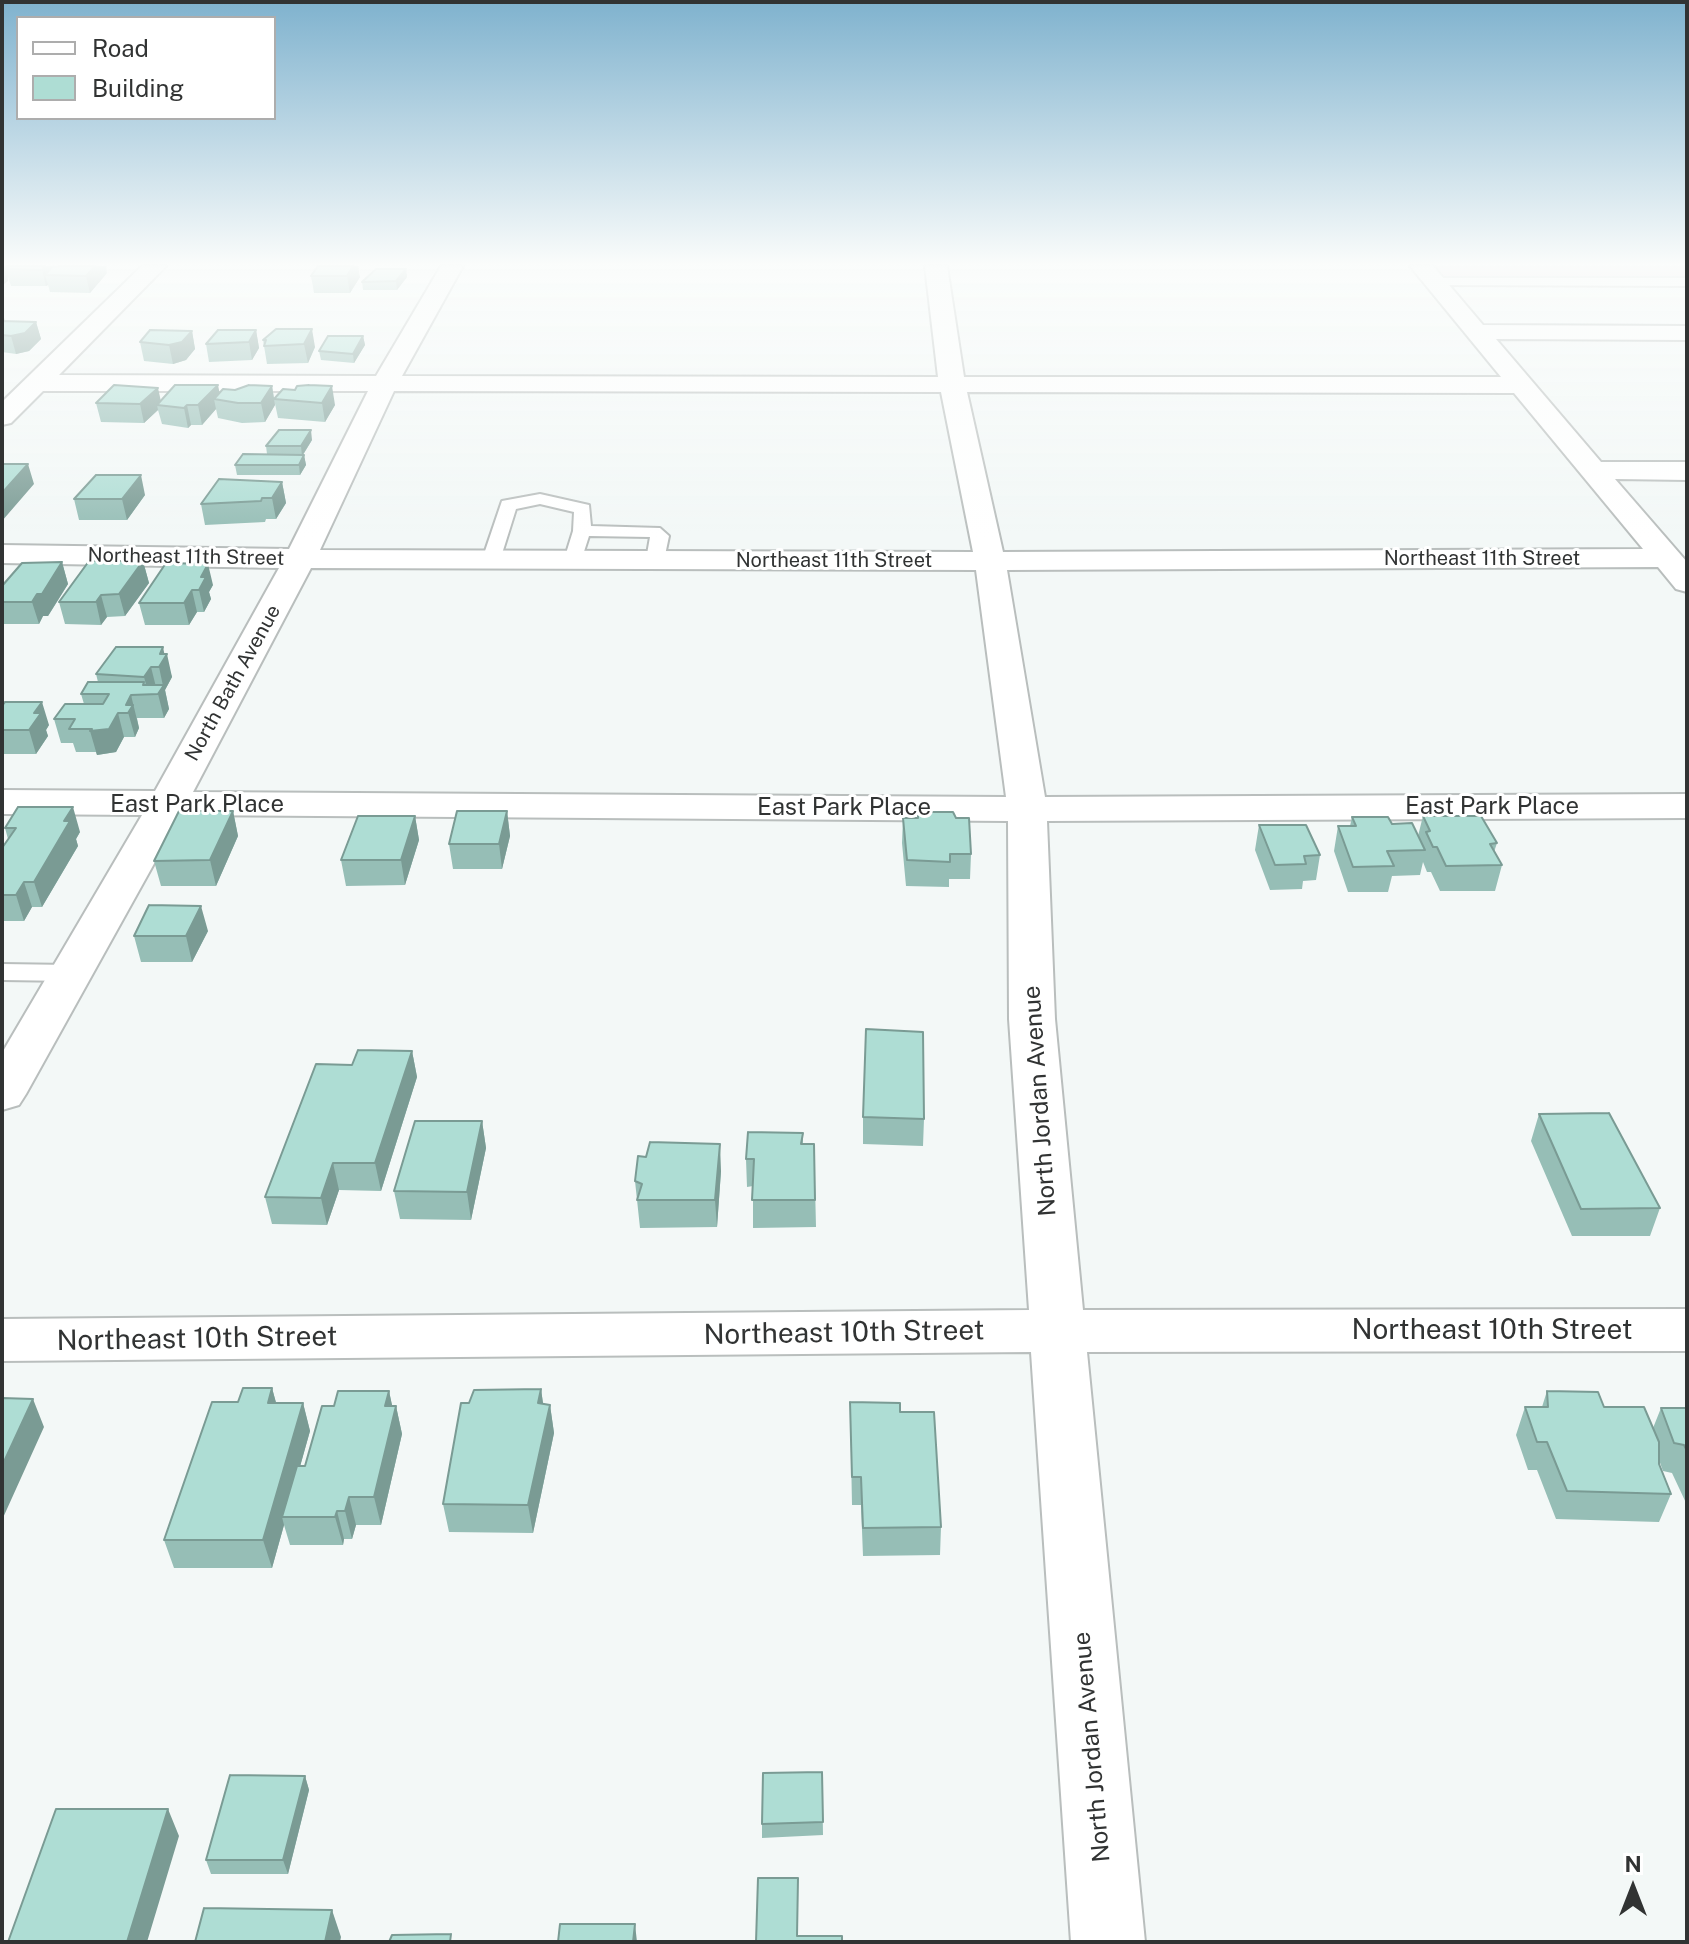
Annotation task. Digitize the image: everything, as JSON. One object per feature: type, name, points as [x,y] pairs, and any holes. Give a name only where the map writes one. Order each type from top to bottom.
[{"type":"street","points":[[2,417],[32,378],[55,357]]},
{"type":"street","name":"North Bath Avenue","points":[[2,1094],[167,805],[300,559],[400,357]]},
{"type":"street","name":"North Jordan Avenue","points":[[948,357],[990,561],[1027,809],[1032,1019],[1108,1942]]},
{"type":"street","points":[[1496,357],[1687,582]]},
{"type":"street","points":[[32,378],[385,383],[1519,385]]},
{"type":"street","points":[[1592,470],[1687,471]]},
{"type":"street","name":"Northeast 11th Street","points":[[2,554],[491,560],[578,546],[655,560],[1667,558]]},
{"type":"street","name":"East Park Place","points":[[2,802],[1027,809],[1687,806]]},
{"type":"street","name":"Northeast 10th Street","points":[[2,1340],[1057,1331],[1687,1330]]},
{"type":"lane","points":[[491,560],[508,505],[524,500],[540,499],[583,509],[578,546]]},
{"type":"lane","points":[[2,972],[71,973]]},
{"type":"building","points":[[114,385],[158,388],[140,404],[96,403]]},
{"type":"building","points":[[175,385],[218,385],[198,405],[184,408],[157,405]]},
{"type":"building","points":[[249,385],[272,386],[261,403],[214,399],[223,389],[235,390]]},
{"type":"building","points":[[297,386],[332,386],[322,403],[274,399],[283,389],[295,390]]},
{"type":"building","points":[[279,430],[311,430],[301,446],[266,446]]},
{"type":"building","points":[[243,454],[304,455],[299,465],[235,465]]},
{"type":"building","points":[[2,464],[28,464],[2,493]]},
{"type":"building","points":[[96,475],[141,475],[122,499],[74,499]]},
{"type":"building","points":[[219,479],[282,482],[272,498],[262,498],[261,501],[201,504]]},
{"type":"building","points":[[89,561],[143,561],[119,594],[101,595],[96,602],[59,602]]},
{"type":"building","points":[[62,562],[42,594],[37,594],[32,602],[2,602],[2,586],[22,563]]},
{"type":"building","points":[[166,563],[208,564],[199,590],[192,590],[184,603],[139,603]]},
{"type":"building","points":[[116,647],[163,647],[160,654],[167,654],[159,667],[151,667],[144,677],[96,674]]},
{"type":"building","points":[[88,682],[164,685],[158,694],[131,695],[126,705],[133,705],[128,713],[118,713],[109,729],[69,729],[75,719],[54,719],[65,704],[103,704],[109,694],[81,694]]},
{"type":"building","points":[[5,702],[42,702],[34,713],[41,713],[29,730],[2,730],[2,706]]},
{"type":"building","points":[[18,807],[73,807],[64,821],[70,821],[34,882],[24,882],[16,895],[2,895],[2,848],[16,828],[5,828]]},
{"type":"building","points":[[179,811],[233,811],[210,860],[154,861]]},
{"type":"building","points":[[457,811],[507,811],[499,844],[449,844]]},
{"type":"building","points":[[918,812],[953,812],[956,818],[969,818],[971,854],[950,854],[950,862],[907,860],[903,818],[918,818]]},
{"type":"building","points":[[358,816],[415,816],[401,860],[341,860]]},
{"type":"building","points":[[1423,816],[1481,816],[1497,843],[1490,844],[1502,865],[1446,866],[1426,832],[1430,831]]},
{"type":"building","points":[[1352,817],[1388,817],[1392,824],[1412,823],[1425,850],[1387,851],[1394,866],[1353,867],[1338,826],[1356,826]]},
{"type":"building","points":[[1259,825],[1306,825],[1320,855],[1304,856],[1306,864],[1275,865]]},
{"type":"building","points":[[149,905],[201,906],[186,936],[134,936]]},
{"type":"building","points":[[866,1029],[923,1032],[924,1119],[863,1117]]},
{"type":"building","points":[[358,1050],[412,1051],[375,1163],[333,1163],[321,1198],[265,1197],[316,1064],[352,1065]]},
{"type":"building","points":[[1609,1113],[1660,1208],[1581,1209],[1539,1114]]},
{"type":"building","points":[[415,1121],[482,1121],[467,1192],[394,1191]]},
{"type":"building","points":[[748,1132],[803,1133],[801,1144],[814,1144],[815,1200],[752,1200],[754,1159],[746,1159]]},
{"type":"building","points":[[650,1142],[720,1144],[715,1200],[637,1200],[642,1184],[635,1181],[638,1156],[646,1157]]},
{"type":"building","points":[[243,1388],[272,1388],[268,1403],[303,1403],[263,1540],[164,1540],[212,1402],[238,1402]]},
{"type":"building","points":[[541,1389],[538,1403],[550,1405],[528,1505],[443,1504],[461,1403],[469,1403],[474,1390]]},
{"type":"building","points":[[338,1391],[389,1391],[385,1406],[396,1406],[374,1497],[349,1497],[345,1511],[337,1511],[335,1517],[282,1517],[297,1466],[305,1466],[322,1406],[334,1406]]},
{"type":"building","points":[[1547,1391],[1598,1392],[1604,1407],[1644,1407],[1659,1442],[1659,1464],[1671,1494],[1567,1491],[1547,1442],[1537,1442],[1525,1407],[1548,1407]]},
{"type":"building","points":[[2,1398],[33,1399],[2,1466]]},
{"type":"building","points":[[850,1402],[900,1403],[900,1412],[934,1412],[941,1527],[863,1528],[861,1477],[852,1477]]},
{"type":"building","points":[[1661,1408],[1687,1408],[1687,1451],[1684,1445],[1674,1443]]},
{"type":"building","points":[[822,1772],[823,1822],[762,1824],[763,1773]]},
{"type":"building","points":[[230,1775],[305,1776],[283,1860],[206,1860]]},
{"type":"building","points":[[56,1809],[168,1809],[127,1942],[8,1942]]},
{"type":"building","points":[[758,1878],[798,1878],[797,1936],[842,1936],[842,1942],[756,1942]]},
{"type":"building","points":[[204,1908],[332,1910],[325,1942],[195,1942]]},
{"type":"building","points":[[560,1924],[635,1924],[633,1942],[558,1942]]},
{"type":"building","points":[[451,1934],[450,1942],[389,1942],[392,1935]]}]
